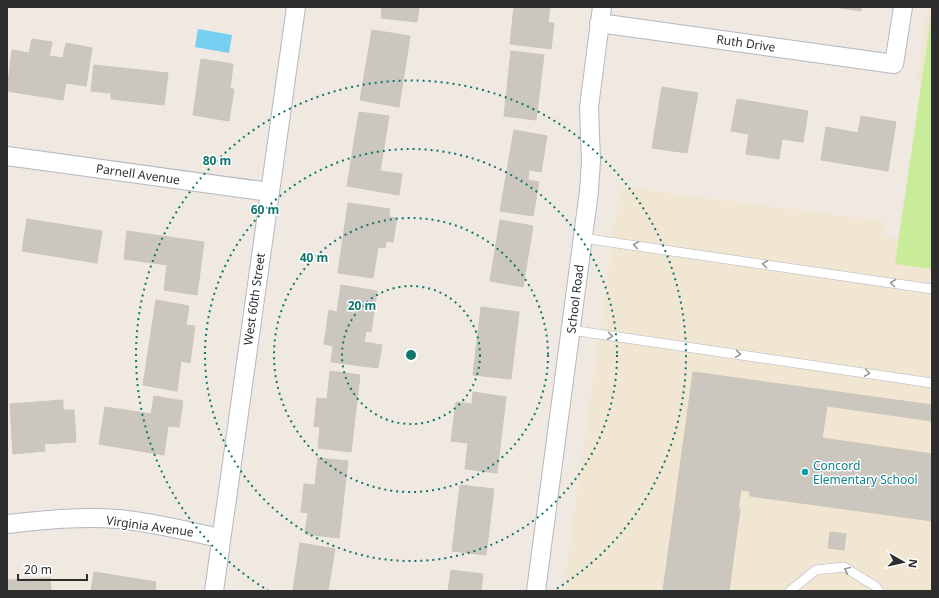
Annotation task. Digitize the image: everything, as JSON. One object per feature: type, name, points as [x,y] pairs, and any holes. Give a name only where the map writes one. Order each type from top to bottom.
[{"type":"street","name":"West 60th Street","points":[[214,591],[220,538],[296,7]]},
{"type":"street","name":"Ruth Drive","points":[[600,15],[894,64],[903,7]]},
{"type":"street","name":"School Road","points":[[536,591],[571,330],[591,161],[589,107],[600,15]]},
{"type":"street","name":"Parnell Avenue","points":[[7,156],[269,192]]},
{"type":"street","name":"Virginia Avenue","points":[[7,524],[69,518],[117,519],[163,526],[220,538]]},
{"type":"lane","points":[[582,238],[932,289]]},
{"type":"lane","points":[[571,330],[932,383]]},
{"type":"lane","points":[[790,591],[816,570],[844,567],[875,586],[879,591]]},
{"type":"shaded area","points":[[928,7],[932,7],[932,84],[917,82]]},
{"type":"shaded area","points":[[620,187],[884,221],[883,236],[932,243],[932,591],[563,591]]},
{"type":"green space","points":[[932,11],[932,269],[895,264]]},
{"type":"water","points":[[198,29],[232,35],[229,53],[195,47]]},
{"type":"building","points":[[382,7],[419,7],[417,22],[381,18]]},
{"type":"building","points":[[514,7],[550,7],[548,23],[554,23],[551,49],[510,44]]},
{"type":"building","points":[[833,7],[861,7],[861,11]]},
{"type":"building","points":[[372,30],[410,36],[399,107],[360,100]]},
{"type":"building","points":[[32,39],[52,42],[49,56],[63,58],[66,43],[92,48],[86,86],[66,83],[63,100],[7,91],[12,50],[29,53]]},
{"type":"building","points":[[511,51],[544,55],[536,120],[504,116]]},
{"type":"building","points":[[201,59],[233,64],[230,89],[234,89],[229,121],[193,115]]},
{"type":"building","points":[[94,65],[168,73],[164,105],[111,99],[111,93],[91,91]]},
{"type":"building","points":[[662,87],[698,93],[687,153],[652,148]]},
{"type":"building","points":[[737,99],[808,111],[803,142],[782,139],[779,159],[746,154],[749,134],[731,131]]},
{"type":"building","points":[[359,112],[389,116],[380,171],[402,174],[399,195],[347,186]]},
{"type":"building","points":[[861,116],[896,122],[888,171],[821,160],[826,127],[858,133]]},
{"type":"building","points":[[514,130],[547,136],[541,172],[529,170],[528,180],[539,182],[533,216],[500,211]]},
{"type":"building","points":[[348,203],[390,209],[389,217],[397,218],[393,242],[386,241],[385,248],[378,247],[373,278],[338,273]]},
{"type":"building","points":[[27,219],[102,231],[97,263],[22,251]]},
{"type":"building","points":[[500,220],[533,226],[523,287],[490,281]]},
{"type":"building","points":[[127,231],[204,242],[197,295],[164,290],[167,265],[124,259]]},
{"type":"building","points":[[341,285],[377,291],[371,332],[366,331],[364,342],[382,345],[378,368],[331,362],[333,346],[324,344],[329,310],[337,312]]},
{"type":"building","points":[[156,300],[189,306],[186,325],[195,326],[190,363],[181,361],[177,391],[143,385]]},
{"type":"building","points":[[481,307],[519,312],[511,379],[473,375]]},
{"type":"building","points":[[330,371],[360,375],[351,452],[318,448],[320,427],[314,426],[317,398],[327,399]]},
{"type":"building","name":"Concord Elementary School","points":[[693,372],[932,405],[932,421],[827,406],[822,438],[932,454],[932,521],[750,496],[750,491],[741,490],[738,509],[740,509],[729,591],[663,591]]},
{"type":"building","points":[[473,392],[506,397],[497,473],[465,469],[468,443],[451,441],[456,402],[472,404]]},
{"type":"building","points":[[154,396],[183,401],[179,427],[168,426],[164,455],[99,444],[105,407],[151,414]]},
{"type":"building","points":[[63,400],[63,410],[74,410],[76,442],[44,444],[45,451],[13,454],[10,404]]},
{"type":"building","points":[[318,458],[348,461],[339,538],[305,534],[308,513],[301,512],[304,484],[315,485]]},
{"type":"building","points":[[460,485],[494,489],[486,555],[452,551]]},
{"type":"building","points":[[830,532],[846,534],[844,550],[828,548]]},
{"type":"building","points":[[300,543],[335,549],[328,591],[293,591]]},
{"type":"building","points":[[451,570],[483,574],[481,591],[448,591]]},
{"type":"building","points":[[94,572],[156,582],[155,591],[91,591]]},
{"type":"building","points":[[50,578],[51,591],[7,591],[7,580]]},
{"type":"place","name":"Concord Elementary School","points":[[805,472]]}]
